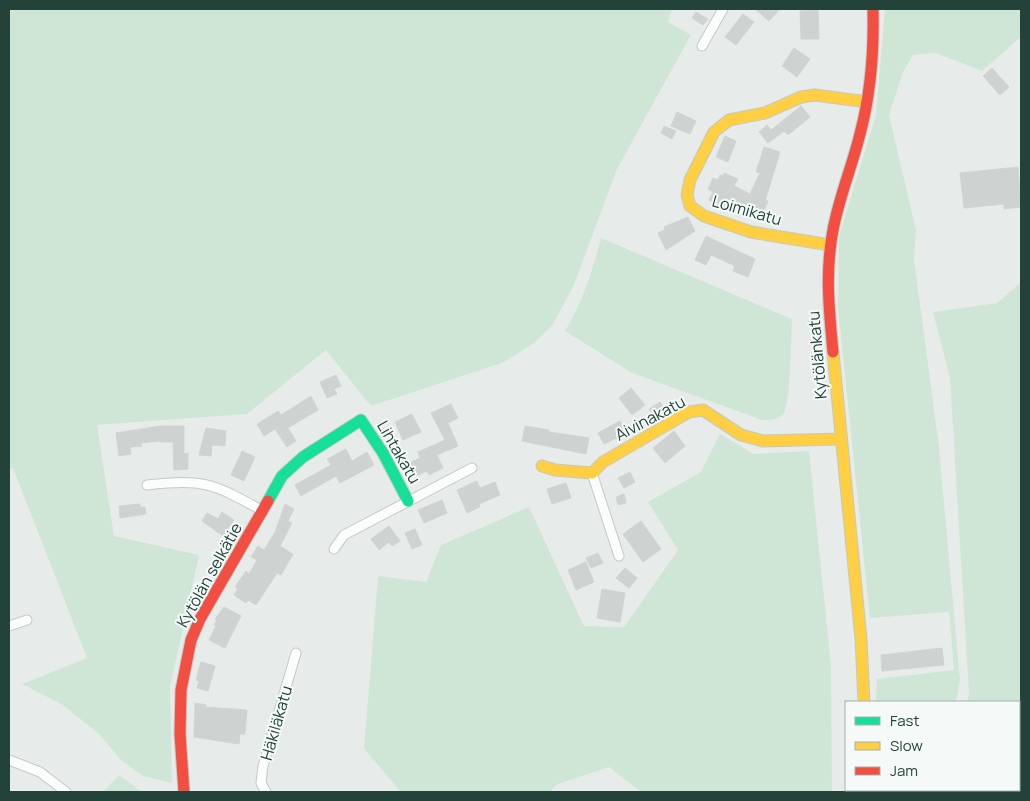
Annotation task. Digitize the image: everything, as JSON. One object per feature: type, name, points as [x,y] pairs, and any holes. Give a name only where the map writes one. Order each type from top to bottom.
[{"type":"street","points":[[702,46],[723,9]]},
{"type":"street","name":"Kytölänkatu","points":[[864,701],[861,639],[827,291],[830,245],[836,212],[858,142],[867,102],[872,53],[873,9]]},
{"type":"street","name":"Loimikatu","points":[[830,245],[751,232],[704,216],[690,206],[687,195],[690,180],[714,132],[729,120],[765,114],[808,96],[829,95],[867,102]]},
{"type":"street","name":"Aivinakatu","points":[[592,473],[604,462],[689,412],[703,410],[752,439],[763,442],[841,439]]},
{"type":"street","name":"Lihtakatu","points":[[361,420],[383,453],[408,501]]},
{"type":"street","name":"Kytölän selkätie","points":[[184,792],[179,712],[180,690],[191,640],[213,594],[263,511],[275,487],[292,466],[361,420]]},
{"type":"street","points":[[542,466],[555,470],[592,473],[619,556]]},
{"type":"street","name":"Lihtakatu","points":[[334,549],[344,535],[472,468]]},
{"type":"street","points":[[147,485],[200,482],[215,486],[263,511]]},
{"type":"street","points":[[9,626],[27,620]]},
{"type":"street","name":"Häkiläkatu","points":[[266,792],[261,783],[263,766],[296,653]]},
{"type":"street","points":[[9,760],[40,772],[66,792]]},
{"type":"green space","points":[[9,9],[672,9],[668,22],[691,35],[617,169],[574,285],[552,326],[533,344],[502,363],[371,406],[326,350],[247,414],[97,425],[114,536],[199,555],[170,687],[172,783],[143,776],[121,760],[99,734],[63,705],[22,684],[87,658],[13,468],[9,469]]},
{"type":"green space","points":[[885,9],[1021,9],[1021,37],[982,71],[936,53],[913,55],[903,72],[889,115],[916,230],[914,259],[939,447],[960,681],[956,701],[876,701],[877,679],[954,670],[949,612],[870,618],[838,307],[839,236],[876,115]]},
{"type":"green space","points":[[601,238],[792,319],[788,395],[784,413],[774,419],[762,420],[632,373],[565,331],[577,309],[586,286]]},
{"type":"green space","points":[[1021,282],[1021,792],[955,792],[1020,791],[1020,701],[967,701],[969,694],[950,378],[933,312],[997,303]]},
{"type":"green space","points":[[720,434],[754,454],[809,451],[831,665],[832,792],[641,792],[609,767],[556,785],[550,792],[401,792],[364,749],[378,576],[426,582],[441,545],[529,507],[584,626],[624,627],[678,550],[648,502],[701,472]]},
{"type":"green space","points":[[119,775],[139,790],[147,792],[103,792]]},
{"type":"green space","points":[[946,791],[946,792],[874,792]]},
{"type":"building","points":[[755,9],[780,9],[769,21]]},
{"type":"building","points":[[818,10],[819,39],[801,39],[800,11]]},
{"type":"building","points":[[696,12],[708,19],[703,25],[692,18]]},
{"type":"building","points":[[743,14],[754,22],[736,45],[725,37]]},
{"type":"building","points":[[794,48],[810,59],[797,77],[782,66]]},
{"type":"building","points":[[992,68],[1009,87],[1000,95],[983,76]]},
{"type":"building","points":[[801,106],[810,117],[788,135],[784,131],[768,143],[759,132],[767,125],[771,130]]},
{"type":"building","points":[[677,112],[696,121],[690,134],[671,126]]},
{"type":"building","points":[[664,126],[676,131],[672,139],[661,133]]},
{"type":"building","points":[[725,136],[736,141],[728,162],[716,157]]},
{"type":"building","points":[[764,147],[780,152],[765,201],[768,201],[764,211],[760,209],[756,219],[745,215],[749,207],[732,200],[728,199],[724,207],[709,200],[713,192],[708,189],[713,178],[718,180],[720,175],[723,176],[724,173],[738,179],[734,186],[750,194],[760,173],[756,172]]},
{"type":"building","points":[[1018,167],[1021,207],[1004,209],[1004,204],[964,208],[960,173]]},
{"type":"building","points":[[688,217],[695,231],[666,250],[658,233],[665,230],[664,227]]},
{"type":"building","points":[[706,236],[755,259],[748,277],[733,271],[735,266],[711,255],[706,265],[695,260]]},
{"type":"building","points":[[336,375],[341,386],[334,389],[337,394],[327,398],[320,382]]},
{"type":"building","points":[[631,388],[645,405],[632,415],[619,398]]},
{"type":"building","points":[[311,396],[318,410],[288,428],[296,441],[287,447],[275,429],[264,436],[257,424],[278,411],[281,415]]},
{"type":"building","points":[[660,402],[665,409],[654,417],[649,409]]},
{"type":"building","points":[[451,404],[458,418],[448,423],[458,446],[437,455],[443,468],[429,475],[427,471],[413,477],[407,464],[420,458],[418,452],[445,440],[431,413]]},
{"type":"building","points":[[412,414],[421,432],[403,440],[395,422]]},
{"type":"building","points":[[620,421],[627,433],[604,444],[598,433]]},
{"type":"building","points":[[160,426],[184,426],[184,454],[188,453],[188,469],[174,470],[173,442],[141,443],[142,446],[130,447],[131,454],[119,456],[116,433]]},
{"type":"building","points":[[525,426],[589,438],[586,454],[522,441]]},
{"type":"building","points":[[206,428],[226,431],[225,446],[212,445],[211,456],[199,455]]},
{"type":"building","points":[[674,431],[685,446],[665,463],[653,448]]},
{"type":"building","points":[[346,449],[352,461],[367,452],[374,465],[340,483],[336,476],[301,496],[295,485],[331,465],[327,459]]},
{"type":"building","points":[[242,451],[255,457],[244,481],[231,475]]},
{"type":"building","points":[[630,472],[635,482],[624,488],[618,478]]},
{"type":"building","points":[[477,481],[480,488],[495,482],[500,495],[479,504],[480,507],[467,513],[457,490]]},
{"type":"building","points":[[566,483],[571,498],[552,504],[547,489]]},
{"type":"building","points":[[624,494],[626,503],[618,505],[616,497]]},
{"type":"building","points":[[442,500],[447,513],[424,523],[418,510]]},
{"type":"building","points":[[140,504],[140,507],[145,507],[146,514],[120,518],[119,506]]},
{"type":"building","points":[[285,504],[294,509],[288,521],[292,523],[280,546],[293,554],[281,575],[277,573],[256,605],[248,600],[246,603],[234,595],[238,589],[235,587],[246,571],[249,574],[257,560],[251,557],[258,546],[264,550],[275,532]]},
{"type":"building","points":[[222,512],[234,520],[223,536],[202,521],[207,513],[218,519]]},
{"type":"building","points":[[641,521],[661,549],[643,562],[623,534]]},
{"type":"building","points":[[389,526],[400,541],[392,546],[389,542],[379,550],[371,539]]},
{"type":"building","points":[[415,529],[422,545],[412,549],[405,533]]},
{"type":"building","points":[[598,553],[603,563],[591,568],[586,558]]},
{"type":"building","points":[[586,562],[594,582],[576,590],[568,570]]},
{"type":"building","points":[[625,568],[637,578],[629,588],[616,578]]},
{"type":"building","points":[[602,589],[625,593],[620,622],[597,618]]},
{"type":"building","points":[[224,607],[241,616],[225,648],[209,640],[216,626],[214,625],[217,620],[215,619]]},
{"type":"building","points":[[942,648],[944,665],[882,671],[881,655]]},
{"type":"building","points":[[201,662],[215,666],[208,691],[197,688],[199,681],[196,680]]},
{"type":"building","points":[[195,703],[206,705],[205,707],[247,710],[245,734],[240,734],[239,744],[194,737]]},
{"type":"traffic: fast","points":[[268,501],[282,476],[303,457],[361,420],[383,453],[408,501]]},
{"type":"traffic: slow","points":[[830,245],[751,232],[704,216],[690,206],[687,195],[690,180],[714,132],[729,120],[765,113],[801,97],[815,95],[867,102]]},
{"type":"traffic: slow","points":[[833,352],[861,639],[864,701]]},
{"type":"traffic: slow","points":[[542,466],[555,470],[592,473],[603,462],[689,412],[703,410],[741,435],[763,441],[841,439]]},
{"type":"traffic: jam","points":[[833,352],[828,291],[829,260],[836,218],[857,146],[867,103],[872,56],[873,9]]},
{"type":"traffic: jam","points":[[184,792],[180,734],[181,690],[191,640],[200,619],[268,501]]}]
